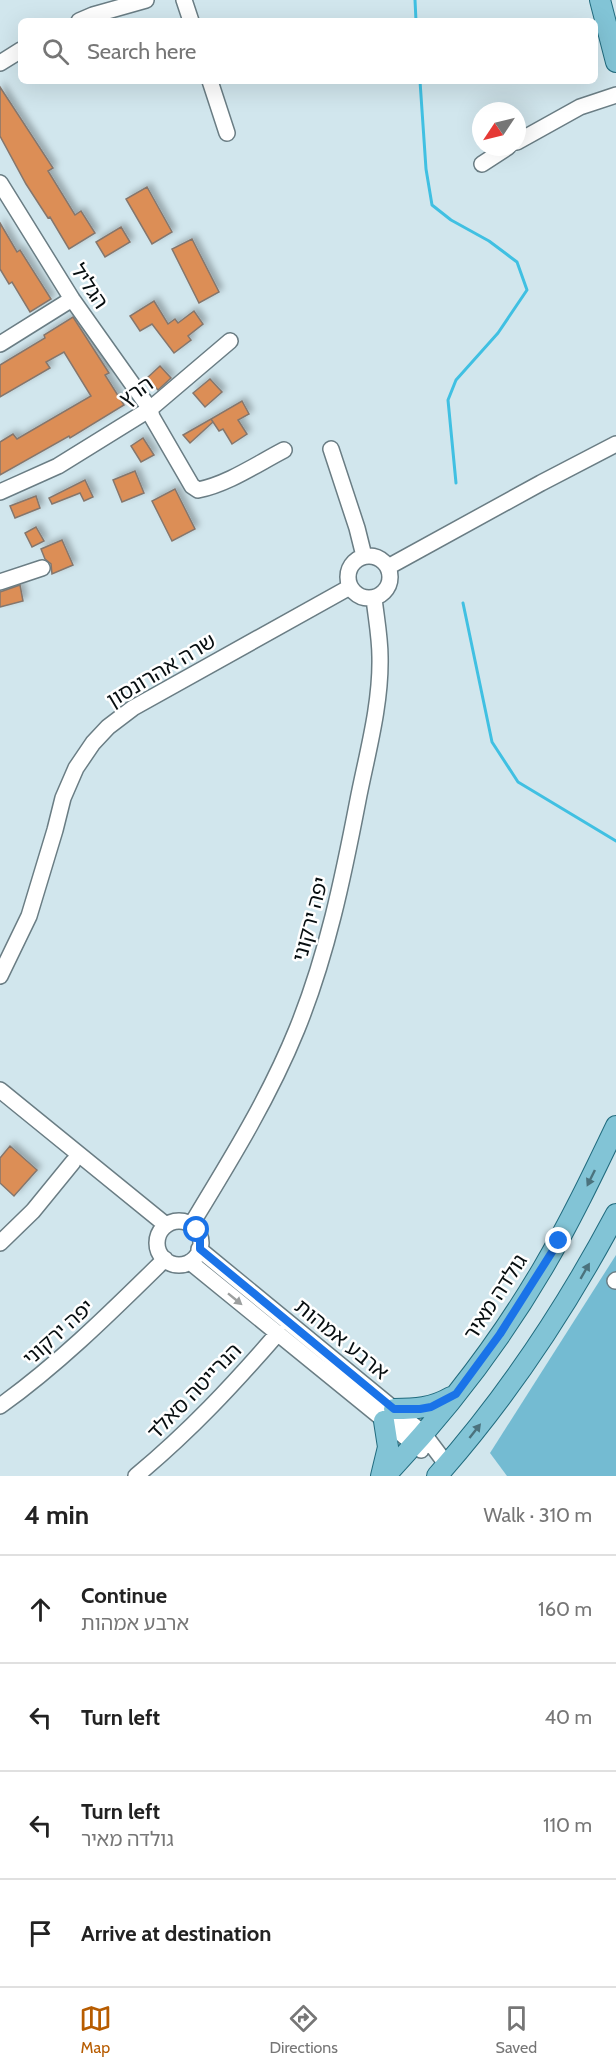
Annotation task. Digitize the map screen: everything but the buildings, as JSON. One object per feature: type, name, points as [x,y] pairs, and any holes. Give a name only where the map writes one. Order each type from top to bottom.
[{"type":"main road","points":[[600,0],[616,62]]},
{"type":"main road","name":"גולדה מאיר","points":[[383,1476],[418,1439],[485,1356],[542,1270],[590,1182],[616,1125]]},
{"type":"main road","points":[[442,1470],[495,1406],[532,1356],[575,1290],[616,1214]]},
{"type":"main road","points":[[383,1476],[388,1447],[389,1415],[431,1407],[456,1394]]},
{"type":"street","points":[[86,18],[146,0]]},
{"type":"street","points":[[184,0],[190,18]]},
{"type":"street","points":[[0,63],[18,52]]},
{"type":"street","points":[[211,84],[227,133]]},
{"type":"street","points":[[526,137],[580,107],[616,95]]},
{"type":"street","points":[[482,164],[494,156]]},
{"type":"street","name":"הגליל","points":[[0,183],[72,299],[150,409],[192,486],[198,490],[239,474],[284,450]]},
{"type":"street","points":[[0,344],[72,299]]},
{"type":"street","name":"הרץ","points":[[0,492],[58,466],[150,409],[230,341]]},
{"type":"street","points":[[388,567],[616,444]]},
{"type":"street","points":[[331,449],[364,556]]},
{"type":"street","points":[[372,556],[380,559],[388,567],[390,581],[387,589],[374,598],[357,595],[350,587],[348,573],[351,565],[357,559],[372,556]]},
{"type":"street","points":[[0,582],[42,568]]},
{"type":"street","name":"שרה אהרונסון","points":[[0,976],[29,916],[63,798],[76,768],[93,743],[108,727],[133,708],[350,587]]},
{"type":"street","name":"יפה ירקוני","points":[[191,1225],[269,1092],[297,1029],[324,951],[348,852],[377,699],[380,657],[374,598]]},
{"type":"street","points":[[0,1090],[163,1229]]},
{"type":"street","points":[[0,1102],[73,1162],[163,1229]]},
{"type":"street","points":[[0,1243],[33,1211],[73,1162]]},
{"type":"street","points":[[183,1221],[191,1225],[197,1230],[200,1238],[195,1256],[175,1264],[165,1259],[158,1248],[163,1229],[174,1222],[183,1221]]},
{"type":"street","name":"ארבע אמהות","points":[[195,1256],[418,1439],[442,1470]]},
{"type":"street","name":"ארבע אמהות","points":[[195,1256],[278,1333],[389,1415]]},
{"type":"street","name":"יפה ירקוני","points":[[0,1406],[74,1348],[165,1259]]},
{"type":"street","name":"הנרייטה סאלד","points":[[136,1476],[171,1447],[218,1402],[278,1333]]},
{"type":"shaded area","points":[[616,1255],[616,1476],[507,1476],[490,1453]]},
{"type":"waterway","points":[[415,0],[416,18]]},
{"type":"waterway","points":[[420,84],[426,169],[432,205],[451,220],[489,241],[517,262],[527,290],[498,333],[456,380],[448,400],[456,483]]},
{"type":"waterway","points":[[463,603],[492,742],[518,782],[616,841]]},
{"type":"route","points":[[197,1230],[200,1249],[394,1409],[431,1407],[456,1394],[500,1334],[559,1241]]}]
